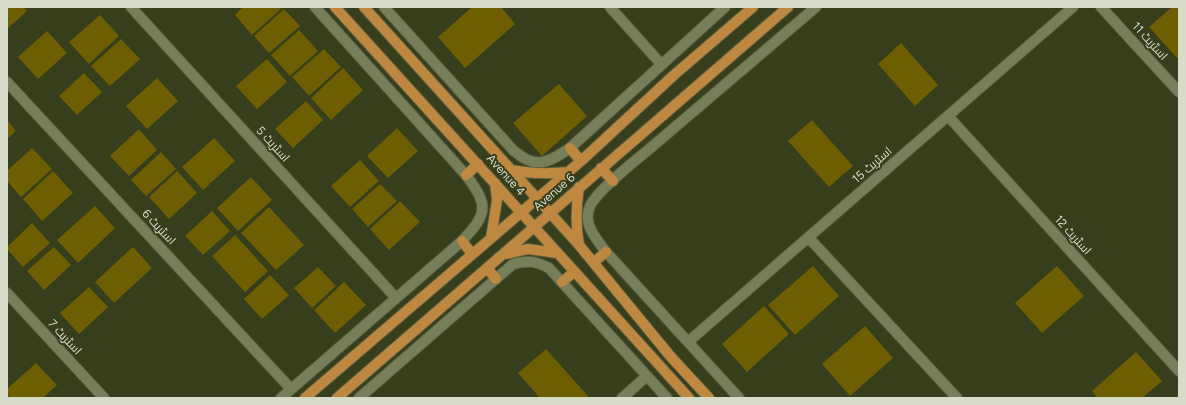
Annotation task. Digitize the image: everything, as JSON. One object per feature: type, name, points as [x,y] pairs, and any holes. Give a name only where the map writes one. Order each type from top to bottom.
[{"type":"main road","name":"Avenue 4","points":[[335,7],[522,212],[688,398]]},
{"type":"main road","name":"Avenue 4","points":[[364,7],[579,244],[671,357],[709,398]]},
{"type":"main road","name":"Avenue 6","points":[[305,398],[569,172],[674,75],[754,7]]},
{"type":"main road","name":"Avenue 6","points":[[337,398],[788,7]]},
{"type":"main road","points":[[570,148],[581,161]]},
{"type":"main road","points":[[466,175],[478,164]]},
{"type":"main road","points":[[601,168],[613,181]]},
{"type":"main road","points":[[511,170],[530,174],[569,172]]},
{"type":"main road","points":[[492,238],[497,200],[495,183]]},
{"type":"main road","points":[[579,187],[576,206],[576,226],[579,244]]},
{"type":"main road","points":[[462,241],[472,254]]},
{"type":"main road","points":[[502,256],[513,251],[528,249],[557,252]]},
{"type":"main road","points":[[594,262],[606,252]]},
{"type":"main road","points":[[487,268],[496,279]]},
{"type":"main road","points":[[562,282],[574,272]]},
{"type":"street","name":"اسٹریٹ 5","points":[[131,7],[396,298]]},
{"type":"street","points":[[281,398],[462,241],[479,221],[483,206],[481,196],[466,175],[315,7]]},
{"type":"street","points":[[384,7],[521,157],[530,162],[538,163],[556,158],[570,148],[725,7]]},
{"type":"street","points":[[610,7],[661,64]]},
{"type":"street","points":[[739,398],[606,252],[589,227],[588,213],[596,197],[613,181],[816,7]]},
{"type":"street","name":"اسٹریٹ 15","points":[[688,342],[1073,7]]},
{"type":"street","name":"اسٹریٹ 11","points":[[1101,7],[1179,92]]},
{"type":"street","name":"اسٹریٹ 6","points":[[7,82],[291,389]]},
{"type":"street","name":"اسٹریٹ 12","points":[[948,116],[1179,371]]},
{"type":"street","points":[[809,238],[957,398]]},
{"type":"street","points":[[360,398],[513,264],[531,261],[549,268],[667,398]]},
{"type":"street","name":"اسٹریٹ 7","points":[[7,293],[104,398]]},
{"type":"street","points":[[622,398],[647,376]]},
{"type":"building","points":[[7,7],[24,7],[27,11],[7,29]]},
{"type":"building","points":[[243,7],[283,7],[252,35],[235,15]]},
{"type":"building","points":[[472,7],[501,7],[515,24],[465,68],[438,37]]},
{"type":"building","points":[[1172,7],[1179,7],[1179,57],[1177,58],[1149,27]]},
{"type":"building","points":[[284,9],[300,26],[269,53],[254,36]]},
{"type":"building","points":[[100,15],[119,36],[89,64],[69,42]]},
{"type":"building","points":[[299,30],[318,51],[290,76],[271,55]]},
{"type":"building","points":[[47,31],[67,53],[38,79],[18,57]]},
{"type":"building","points":[[121,39],[140,59],[110,86],[91,66]]},
{"type":"building","points":[[901,43],[938,85],[915,106],[878,64]]},
{"type":"building","points":[[324,49],[341,67],[309,96],[292,77]]},
{"type":"building","points":[[267,59],[287,82],[257,109],[236,86]]},
{"type":"building","points":[[343,68],[363,90],[331,120],[311,98]]},
{"type":"building","points":[[84,73],[102,92],[77,115],[59,96]]},
{"type":"building","points":[[157,78],[178,101],[147,129],[126,106]]},
{"type":"building","points":[[559,84],[587,116],[542,156],[513,123]]},
{"type":"building","points":[[306,101],[323,120],[293,148],[275,129]]},
{"type":"building","points":[[7,120],[16,131],[7,139]]},
{"type":"building","points":[[812,120],[853,166],[829,187],[788,141]]},
{"type":"building","points":[[397,128],[418,151],[388,178],[367,156]]},
{"type":"building","points":[[139,129],[157,150],[129,176],[110,156]]},
{"type":"building","points":[[214,138],[235,161],[203,190],[182,167]]},
{"type":"building","points":[[32,148],[52,169],[21,197],[7,181],[7,171]]},
{"type":"building","points":[[161,152],[176,169],[146,196],[131,180]]},
{"type":"building","points":[[360,160],[379,181],[350,207],[331,186]]},
{"type":"building","points":[[53,171],[73,193],[42,221],[23,199]]},
{"type":"building","points":[[177,171],[197,193],[169,219],[149,197]]},
{"type":"building","points":[[251,177],[272,200],[238,231],[217,208]]},
{"type":"building","points":[[380,184],[397,201],[368,227],[352,209]]},
{"type":"building","points":[[400,201],[420,222],[389,250],[370,229]]},
{"type":"building","points":[[95,206],[115,228],[78,263],[57,240]]},
{"type":"building","points":[[269,207],[304,245],[276,270],[241,233]]},
{"type":"building","points":[[212,211],[230,231],[203,255],[185,236]]},
{"type":"building","points":[[32,223],[50,243],[23,267],[7,249],[7,247]]},
{"type":"building","points":[[235,235],[268,271],[245,292],[212,256]]},
{"type":"building","points":[[54,247],[71,265],[44,290],[27,271]]},
{"type":"building","points":[[133,247],[152,268],[114,303],[95,282]]},
{"type":"building","points":[[813,266],[839,296],[795,335],[768,305]]},
{"type":"building","points":[[1057,266],[1084,296],[1042,333],[1015,303]]},
{"type":"building","points":[[318,267],[336,286],[312,308],[294,288]]},
{"type":"building","points":[[270,275],[289,295],[262,319],[244,299]]},
{"type":"building","points":[[344,282],[366,305],[335,333],[314,310]]},
{"type":"building","points":[[89,287],[108,307],[79,334],[60,313]]},
{"type":"building","points":[[764,306],[789,334],[747,372],[722,344]]},
{"type":"building","points":[[865,326],[893,358],[850,396],[822,364]]},
{"type":"building","points":[[546,349],[588,396],[586,398],[540,398],[518,373]]},
{"type":"building","points":[[1136,352],[1162,381],[1142,398],[1098,398],[1092,391]]},
{"type":"building","points":[[36,363],[57,385],[43,398],[10,398],[7,394],[7,389]]}]
